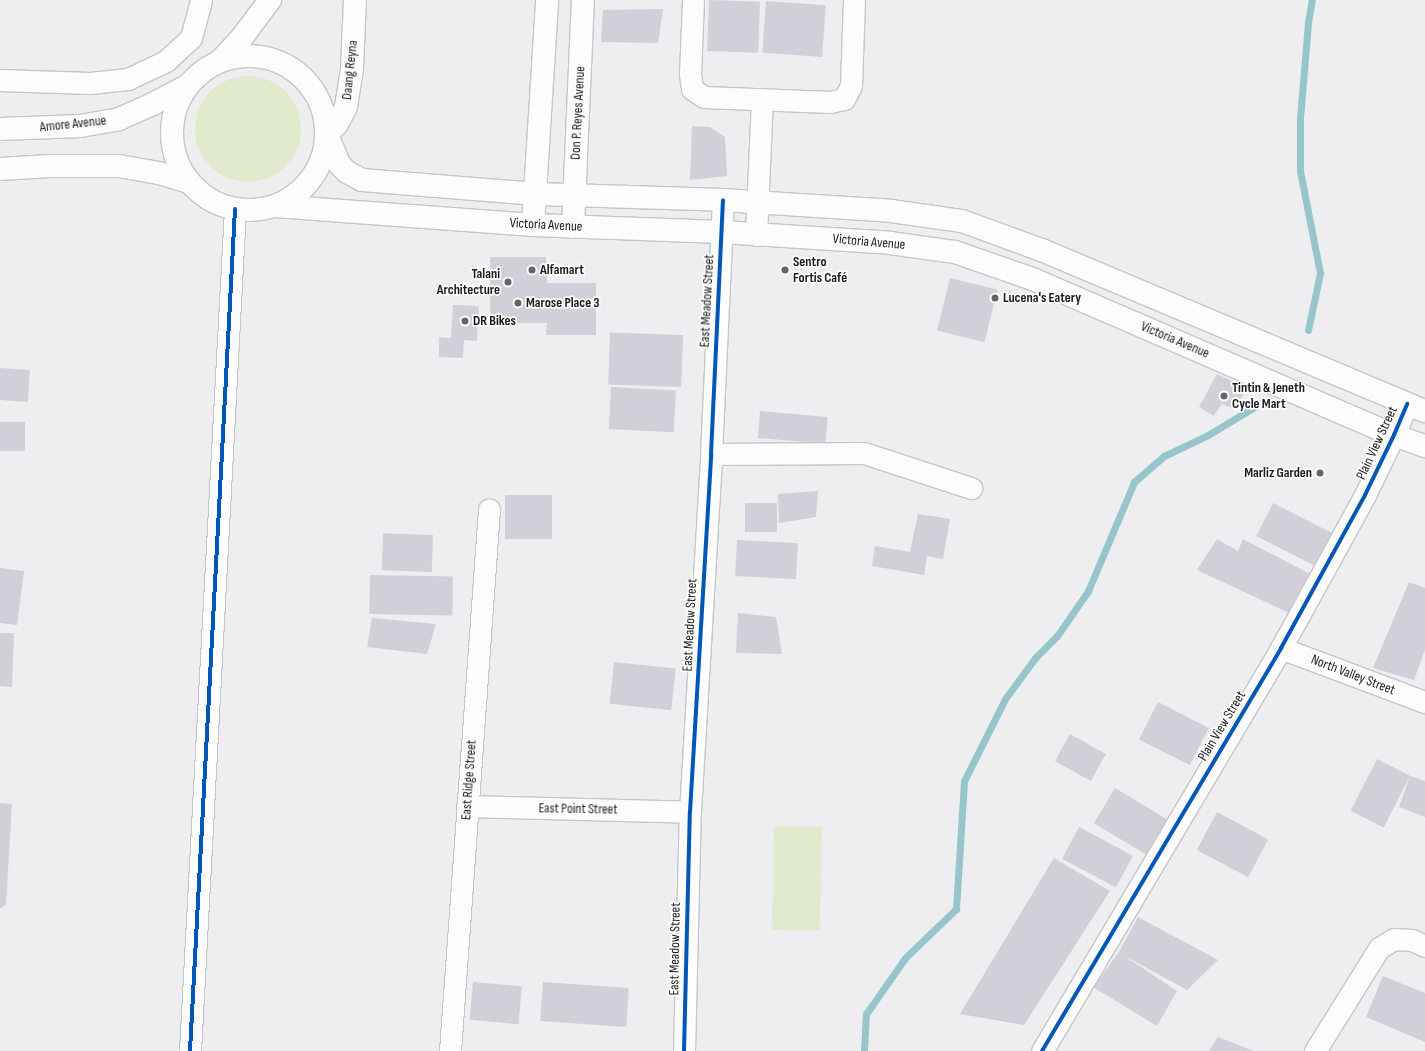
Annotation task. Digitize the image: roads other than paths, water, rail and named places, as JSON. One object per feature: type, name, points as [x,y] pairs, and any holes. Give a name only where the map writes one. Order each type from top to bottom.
[{"type":"main road","points":[[220,61],[247,32],[270,0]]},
{"type":"main road","name":"Daang Reyna","points":[[327,134],[337,124],[346,107],[352,69],[355,0]]},
{"type":"main road","points":[[533,226],[547,0]]},
{"type":"main road","name":"Don P. Reyes Avenue","points":[[573,227],[583,0]]},
{"type":"main road","points":[[327,134],[324,153],[317,170],[306,186],[292,198],[275,206],[255,210],[235,209],[210,200],[189,182],[178,165],[172,138],[172,124],[177,104],[187,86],[202,71],[220,61],[244,55],[270,58],[293,69],[312,86],[323,109],[327,134],[339,164],[347,172],[362,180],[536,194],[724,200],[891,211],[962,221],[1044,251],[1416,408]]},
{"type":"main road","name":"Amore Avenue","points":[[0,129],[80,126],[119,119],[152,105],[187,86]]},
{"type":"main road","points":[[0,169],[50,166],[119,166],[159,173],[189,182]]},
{"type":"main road","name":"Victoria Avenue","points":[[275,206],[533,226],[722,232],[890,243],[954,252],[1035,280],[1394,435],[1425,446]]},
{"type":"main road","points":[[954,252],[962,221]]},
{"type":"street","points":[[0,80],[90,83],[128,79],[166,62],[191,38],[200,0]]},
{"type":"street","points":[[693,0],[690,74],[692,89],[704,97],[830,102],[844,99],[851,86],[854,0]]},
{"type":"street","points":[[756,235],[762,99]]},
{"type":"street","name":"East Meadow Street","points":[[684,1051],[690,812],[724,200]]},
{"type":"street","points":[[190,1051],[235,209]]},
{"type":"street","name":"Plain View Street","points":[[1042,1051],[1281,648],[1365,495],[1394,435],[1416,408]]},
{"type":"street","points":[[711,454],[864,453],[971,488]]},
{"type":"street","name":"East Ridge Street","points":[[450,1051],[489,509]]},
{"type":"street","name":"North Valley Street","points":[[1281,648],[1425,702]]},
{"type":"street","name":"East Point Street","points":[[467,806],[690,812]]},
{"type":"street","points":[[1315,1051],[1379,948],[1394,939],[1412,940],[1425,946]]},
{"type":"waterway","points":[[1308,330],[1320,273],[1300,171],[1300,118],[1308,22],[1312,0]]},
{"type":"waterway","points":[[864,1051],[866,1014],[905,958],[956,909],[964,781],[1005,699],[1035,658],[1057,636],[1088,591],[1134,482],[1164,456],[1208,435],[1256,406]]},
{"type":"place","name":"Alfamart","points":[[532,270]]},
{"type":"place","name":"Sentro Fortis Café","points":[[785,270]]},
{"type":"place","name":"Talani Architecture","points":[[508,282]]},
{"type":"place","name":"Lucena's Eatery","points":[[995,298]]},
{"type":"place","name":"Marose Place 3","points":[[518,303]]},
{"type":"place","name":"DR Bikes","points":[[465,321]]},
{"type":"place","name":"Tintin & Jeneth Cycle Mart","points":[[1224,396]]},
{"type":"place","name":"Marliz Garden","points":[[1320,473]]}]
